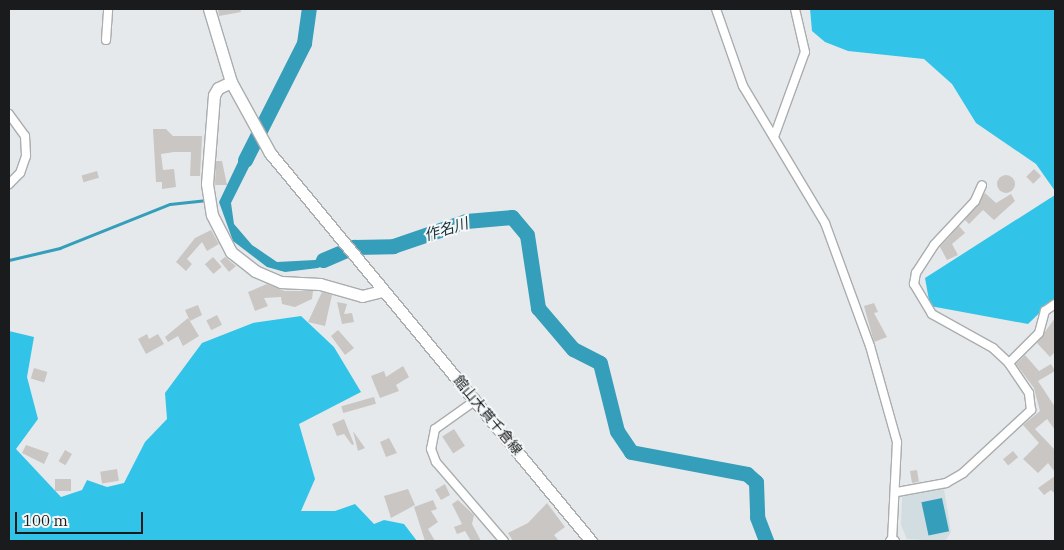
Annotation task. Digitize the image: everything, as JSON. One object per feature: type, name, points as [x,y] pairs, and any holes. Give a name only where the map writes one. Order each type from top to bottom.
[{"type":"main road","name":"館山大貫千倉線","points":[[209,9],[231,82],[251,123],[266,146],[355,260],[476,400],[591,541]]},
{"type":"main road","points":[[231,82],[218,88],[214,96],[208,200],[231,252],[260,274],[281,282],[336,287],[362,296],[382,291]]},
{"type":"street","points":[[106,40],[108,9]]},
{"type":"street","points":[[716,9],[740,79],[823,218],[870,346],[897,442],[897,492],[892,541]]},
{"type":"street","points":[[774,137],[805,52],[795,9]]},
{"type":"street","points":[[9,114],[25,136],[26,156],[20,172],[9,184]]},
{"type":"street","points":[[897,492],[946,482],[962,473],[1031,410],[1029,393],[1009,363],[992,348],[932,314],[914,284],[916,273],[934,245],[975,201],[982,185]]},
{"type":"street","points":[[1009,363],[1039,332],[1045,311],[1055,304]]},
{"type":"street","points":[[476,400],[435,429],[431,449],[436,462],[504,541]]},
{"type":"shaded area","points":[[810,9],[1055,9],[1055,191],[1036,164],[976,123],[952,84],[924,59],[848,51],[825,42],[812,31]]},
{"type":"shaded area","points":[[250,137],[258,149],[231,203],[234,224],[252,245],[277,262],[315,260],[338,249],[344,256],[318,268],[285,272],[267,267],[233,241],[219,202]]},
{"type":"shaded area","points":[[1055,195],[1055,298],[1028,324],[930,306],[925,278]]},
{"type":"shaded area","points":[[301,316],[334,347],[361,392],[299,424],[315,479],[301,511],[335,511],[355,504],[374,524],[384,520],[404,524],[417,541],[9,541],[9,331],[34,337],[27,377],[38,419],[16,449],[61,497],[82,490],[87,480],[107,487],[124,483],[145,442],[167,419],[165,393],[202,343],[253,323]]},
{"type":"shaded area","points":[[944,489],[951,532],[945,541],[907,539],[901,525],[902,496]]},
{"type":"shaded area","points":[[942,498],[949,531],[929,536],[921,502]]},
{"type":"building","points":[[218,9],[240,9],[241,12],[219,16]]},
{"type":"building","points":[[153,129],[166,129],[173,136],[202,136],[200,176],[190,176],[191,152],[161,154],[163,170],[174,169],[176,187],[162,189],[162,182],[156,182]]},
{"type":"building","points":[[216,161],[222,161],[227,185],[215,185]]},
{"type":"building","points":[[1034,169],[1041,176],[1033,184],[1026,177]]},
{"type":"building","points":[[97,171],[99,178],[84,182],[82,175]]},
{"type":"building","points":[[1006,175],[1012,178],[1015,184],[1012,190],[1006,193],[1000,190],[997,184],[1000,178]]},
{"type":"building","points":[[985,193],[996,203],[1011,194],[1015,201],[994,220],[983,210],[969,224],[965,220]]},
{"type":"building","points":[[959,226],[965,233],[952,244],[958,255],[947,260],[940,247]]},
{"type":"building","points":[[211,230],[219,244],[207,251],[202,242],[187,259],[192,264],[186,271],[176,262],[195,238]]},
{"type":"building","points":[[213,257],[222,267],[214,274],[205,264]]},
{"type":"building","points":[[225,257],[236,266],[229,272],[220,261]]},
{"type":"building","points":[[267,284],[285,291],[313,291],[312,299],[295,307],[282,304],[281,297],[264,298],[268,306],[255,311],[248,292]]},
{"type":"building","points":[[322,292],[332,295],[325,326],[308,322]]},
{"type":"building","points":[[337,302],[347,304],[344,314],[352,313],[354,322],[342,324]]},
{"type":"building","points":[[874,303],[878,312],[874,313],[887,337],[874,342],[864,306]]},
{"type":"building","points":[[198,305],[202,315],[190,321],[185,310]]},
{"type":"building","points":[[217,315],[222,325],[211,330],[206,320]]},
{"type":"building","points":[[188,318],[199,336],[183,346],[178,336],[168,342],[165,337]]},
{"type":"building","points":[[1055,318],[1055,352],[1050,357],[1037,343]]},
{"type":"building","points":[[338,330],[354,348],[345,355],[331,336]]},
{"type":"building","points":[[147,334],[149,339],[158,334],[164,344],[146,354],[138,339]]},
{"type":"building","points":[[1025,355],[1039,371],[1051,364],[1055,371],[1038,381],[1055,407],[1055,430],[1047,419],[1035,429],[1055,450],[1055,472],[1048,463],[1038,473],[1023,459],[1039,443],[1023,425],[1040,411],[1034,388],[1016,364]]},
{"type":"building","points":[[403,366],[409,377],[396,385],[399,391],[380,398],[371,376],[384,371],[386,377]]},
{"type":"building","points":[[34,368],[47,372],[44,383],[31,379]]},
{"type":"building","points":[[374,397],[376,404],[343,413],[341,406]]},
{"type":"building","points":[[344,419],[354,444],[352,445],[344,434],[337,436],[332,424]]},
{"type":"building","points":[[454,429],[465,446],[453,453],[442,437]]},
{"type":"building","points":[[353,431],[365,448],[358,451]]},
{"type":"building","points":[[389,438],[397,453],[386,457],[380,442]]},
{"type":"building","points":[[26,445],[49,453],[44,464],[22,453]]},
{"type":"building","points":[[65,450],[72,454],[65,465],[58,461]]},
{"type":"building","points":[[1013,451],[1018,457],[1008,465],[1003,459]]},
{"type":"building","points":[[117,469],[119,481],[102,484],[100,472]]},
{"type":"building","points":[[917,470],[919,482],[912,483],[910,471]]},
{"type":"building","points":[[1055,476],[1055,494],[1051,490],[1044,495],[1038,488]]},
{"type":"building","points":[[55,479],[71,479],[71,491],[55,491]]},
{"type":"building","points":[[445,484],[450,495],[441,500],[435,490]]},
{"type":"building","points":[[408,489],[415,505],[391,518],[384,496]]},
{"type":"building","points":[[433,500],[437,509],[431,511],[438,522],[428,529],[435,541],[425,541],[414,507]]},
{"type":"building","points":[[458,500],[474,515],[472,524],[481,541],[471,541],[465,531],[457,534],[454,527],[462,524],[452,504]]},
{"type":"building","points":[[547,503],[565,527],[554,535],[559,541],[513,541],[508,533],[528,523]]},
{"type":"waterway","name":"作名川","points":[[245,160],[304,43],[309,9]]},
{"type":"waterway","points":[[9,260],[60,248],[170,204],[207,200]]},
{"type":"waterway","name":"作名川","points":[[323,260],[354,247],[393,246],[466,221],[512,217],[527,235],[538,308],[573,349],[600,363],[617,431],[631,452],[747,474],[756,482],[757,517],[766,541]]}]
